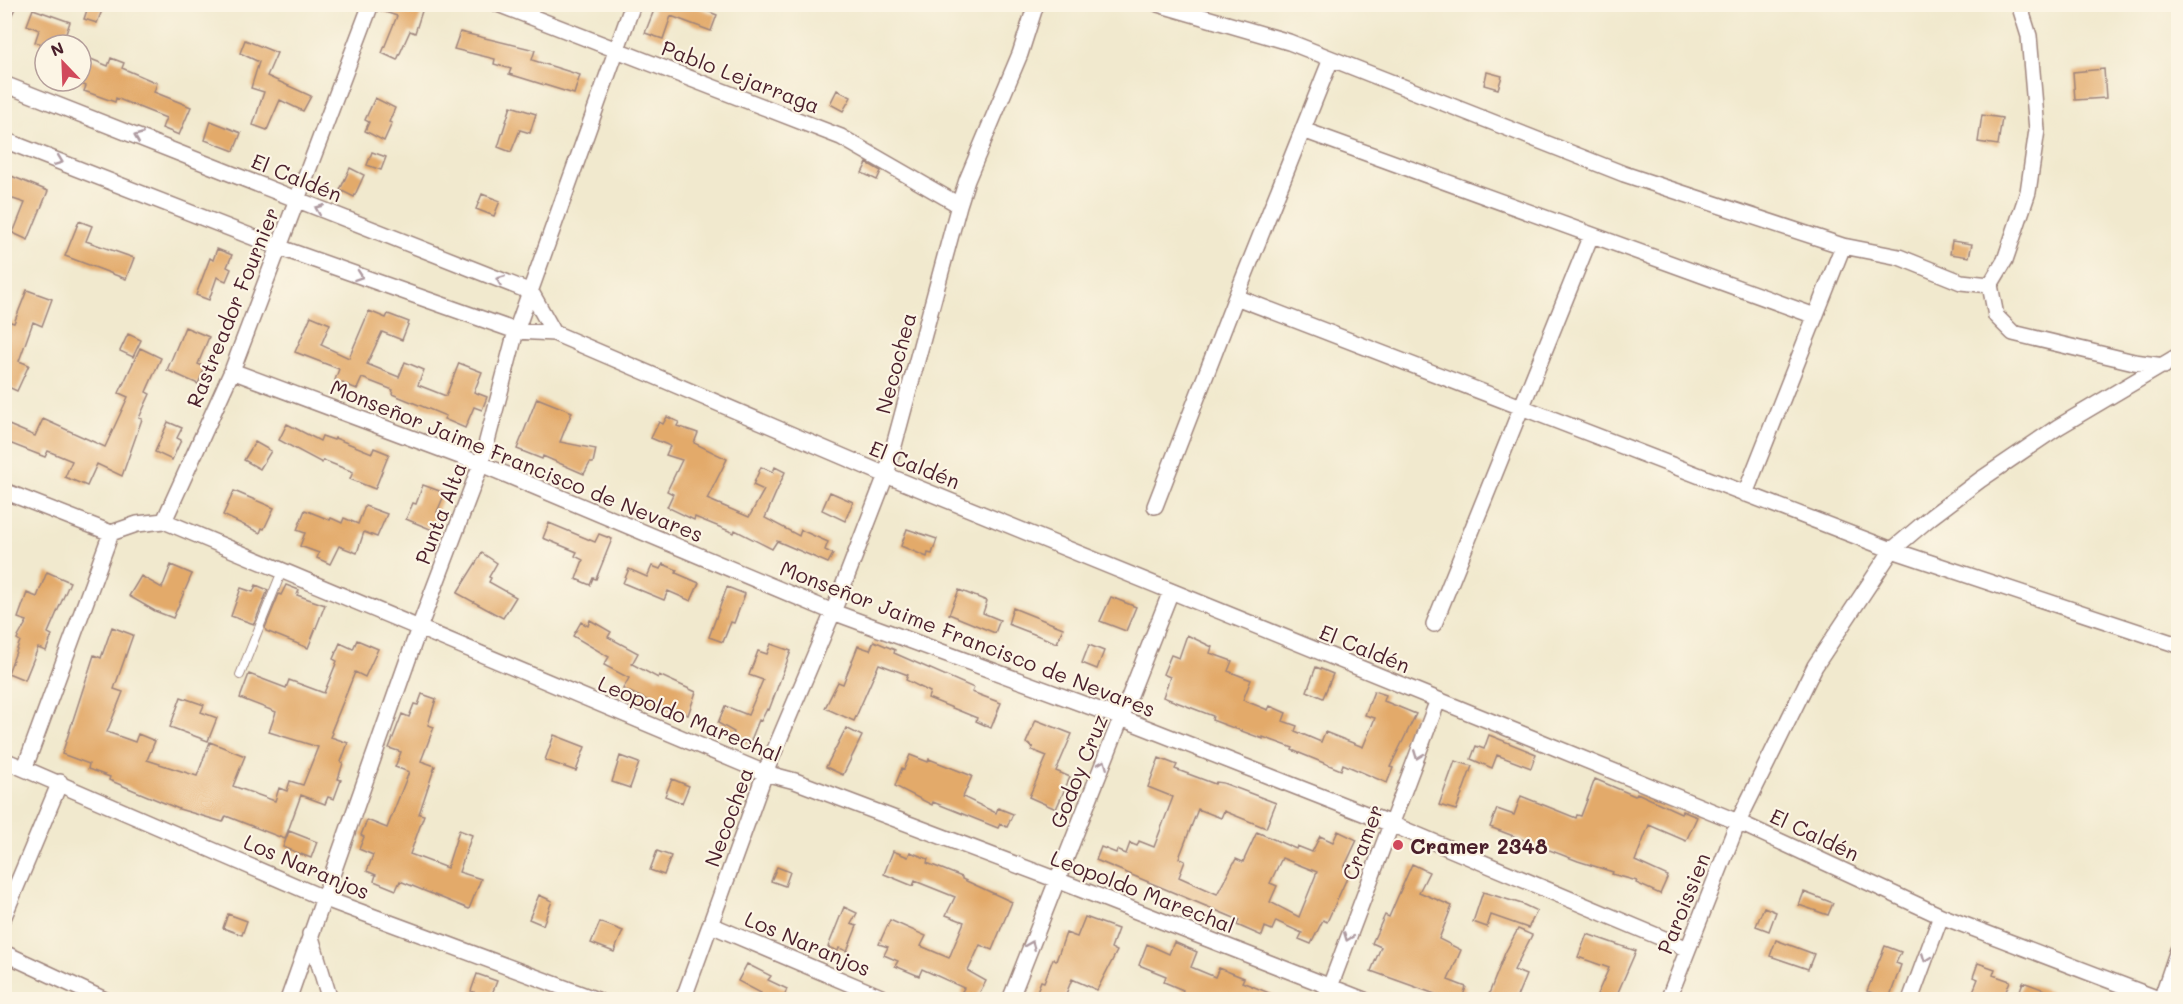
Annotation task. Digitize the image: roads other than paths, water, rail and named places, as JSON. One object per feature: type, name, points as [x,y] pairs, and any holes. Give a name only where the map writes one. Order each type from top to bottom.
[{"type":"street","points":[[4,12],[8,4]]},
{"type":"street","name":"Rastreador Fournier","points":[[165,521],[232,371],[371,4]]},
{"type":"street","name":"Pablo Lejarraga","points":[[498,4],[841,137],[959,205]]},
{"type":"street","name":"Punta Alta","points":[[288,999],[419,628],[481,464],[516,332],[633,4]]},
{"type":"street","name":"Necochea","points":[[682,999],[765,773],[833,612],[886,475],[959,205],[967,180],[1020,54],[1036,4]]},
{"type":"street","points":[[1158,4],[1289,42],[1624,174],[1843,246],[1899,257],[1961,282],[1990,285]]},
{"type":"street","points":[[2019,4],[2029,36],[2037,130],[2028,192],[2005,260],[1990,285],[1996,316],[2013,333],[2134,362],[2164,366]]},
{"type":"street","points":[[1155,506],[1331,59]]},
{"type":"street","name":"El Caldén","points":[[4,84],[531,292]]},
{"type":"street","points":[[1303,130],[1815,316]]},
{"type":"street","name":"El Caldén","points":[[4,140],[278,247],[516,332],[554,333],[886,475],[1738,822],[1941,916],[2161,999]]},
{"type":"street","points":[[1434,624],[1591,235]]},
{"type":"street","points":[[1745,494],[1843,246]]},
{"type":"street","points":[[531,292],[554,333]]},
{"type":"street","points":[[1236,297],[1892,550],[2178,645]]},
{"type":"street","name":"Paroissien","points":[[1668,999],[1738,822],[1815,666],[1892,550],[1947,504],[2049,433],[2178,356]]},
{"type":"street","name":"Monseñor Jaime Francisco de Nevares","points":[[232,371],[481,464],[833,612],[1121,718],[1391,824],[1688,949]]},
{"type":"street","points":[[4,491],[111,533],[137,524],[165,521]]},
{"type":"street","name":"Leopoldo Marechal","points":[[165,521],[765,773],[795,781],[1057,880],[1327,993],[1364,999]]},
{"type":"street","points":[[25,767],[111,533]]},
{"type":"street","name":"Godoy Cruz","points":[[1010,999],[1171,591]]},
{"type":"street","name":"Cramer","points":[[1327,993],[1438,700]]},
{"type":"street","name":"Los Naranjos","points":[[4,760],[60,782],[323,898],[597,999]]},
{"type":"street","points":[[4,916],[60,782]]},
{"type":"street","points":[[1910,999],[1941,916]]},
{"type":"street","name":"Los Naranjos","points":[[711,925],[888,999]]},
{"type":"street","points":[[310,934],[330,999]]},
{"type":"street","points":[[2161,999],[2178,950]]},
{"type":"street","points":[[4,953],[105,999]]},
{"type":"lane","points":[[240,675],[282,571]]},
{"type":"place","name":"Cramer 2348","points":[[1398,845]]}]
